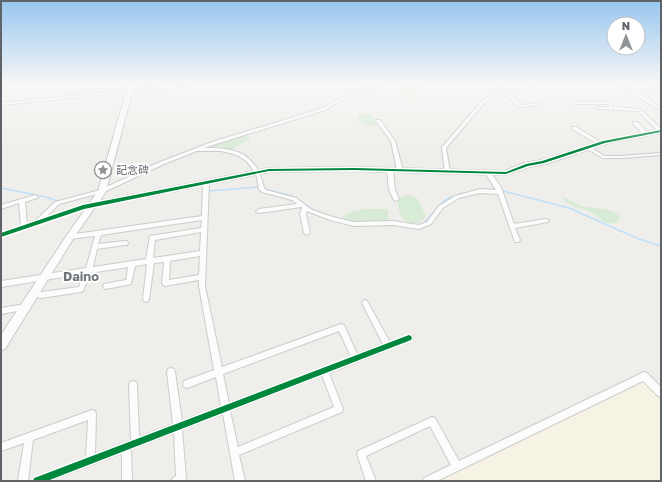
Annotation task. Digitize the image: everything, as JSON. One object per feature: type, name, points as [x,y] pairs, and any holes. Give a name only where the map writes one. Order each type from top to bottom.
[{"type":"street","points":[[1,345],[102,191],[125,107]]},
{"type":"street","points":[[37,222],[61,202],[102,191],[193,150],[327,107]]},
{"type":"street","points":[[447,172],[444,148],[478,107]]},
{"type":"street","points":[[598,108],[639,110],[661,131]]},
{"type":"street","points":[[378,121],[393,141],[400,170]]},
{"type":"street","points":[[635,123],[646,134]]},
{"type":"street","points":[[574,128],[600,143]]},
{"type":"street","points":[[1,235],[80,208],[258,172],[329,169],[400,170],[488,174],[506,173],[526,165],[543,162],[600,143],[661,131]]},
{"type":"street","points":[[587,147],[603,157],[661,154]]},
{"type":"street","points":[[193,150],[218,149],[234,152],[257,169],[262,189],[294,199],[321,216],[354,224],[393,223],[419,227],[429,223],[441,207],[457,197],[480,191],[500,192]]},
{"type":"street","points":[[390,170],[392,190],[396,199]]},
{"type":"street","points":[[488,174],[500,192],[517,240]]},
{"type":"street","points":[[206,182],[202,277],[204,305],[240,481]]},
{"type":"street","points":[[1,207],[35,197]]},
{"type":"street","points":[[22,201],[24,227]]},
{"type":"street","points":[[61,202],[80,208]]},
{"type":"street","points":[[259,211],[304,206]]},
{"type":"street","points":[[304,206],[303,214],[308,233]]},
{"type":"street","points":[[70,238],[204,218]]},
{"type":"street","points":[[512,226],[546,221]]},
{"type":"street","points":[[146,300],[152,238],[203,230]]},
{"type":"street","points":[[34,294],[41,295],[82,288],[98,234]]},
{"type":"street","points":[[95,248],[125,243]]},
{"type":"street","points":[[1,284],[203,253]]},
{"type":"street","points":[[167,259],[165,283],[202,277]]},
{"type":"street","points":[[106,286],[129,282],[132,264]]},
{"type":"street","points":[[365,303],[388,346]]},
{"type":"street","points":[[1,311],[25,307]]},
{"type":"street","points":[[187,384],[218,371],[341,327],[355,358]]},
{"type":"street","points":[[37,481],[409,338]]},
{"type":"street","points":[[234,453],[339,409],[324,371]]},
{"type":"street","points":[[171,372],[178,427],[181,479],[176,481]]},
{"type":"street","points":[[427,481],[644,376],[661,393]]},
{"type":"street","points":[[127,481],[131,445],[133,385]]},
{"type":"street","points":[[1,447],[92,414],[90,460]]},
{"type":"street","points":[[371,481],[361,454],[432,421],[457,467]]},
{"type":"street","points":[[23,481],[29,437]]},
{"type":"shaded area","points":[[640,380],[649,383],[661,397],[661,481],[437,481]]},
{"type":"green space","points":[[364,113],[371,114],[378,125],[368,126],[362,124],[357,115]]},
{"type":"green space","points":[[247,134],[250,139],[230,150],[221,147],[219,149],[200,149],[209,145]]},
{"type":"green space","points":[[408,195],[417,198],[426,216],[422,221],[409,223],[403,219],[397,201],[403,196]]},
{"type":"green space","points":[[561,197],[569,199],[581,206],[612,211],[620,217],[618,222],[609,224],[606,223],[596,215],[569,204]]},
{"type":"green space","points":[[364,209],[386,209],[388,210],[389,220],[358,222],[347,220],[342,217],[351,212]]},
{"type":"waterway","points":[[209,191],[258,187]]},
{"type":"waterway","points":[[1,188],[46,197],[57,201]]},
{"type":"waterway","points":[[264,189],[292,196],[318,213]]},
{"type":"waterway","points":[[482,189],[496,190]]},
{"type":"waterway","points":[[424,223],[444,201],[451,197],[478,190]]},
{"type":"waterway","points":[[503,191],[569,208],[639,239],[661,246]]},
{"type":"waterway","points":[[384,221],[398,222]]},
{"type":"cycle path","points":[[1,235],[83,207],[269,170],[354,169],[506,173],[527,165],[543,162],[604,142],[661,131]]},
{"type":"cycle path","points":[[37,481],[409,338]]},
{"type":"place","name":"記念碑","points":[[103,170]]},
{"type":"district","name":"Daino","points":[[81,276]]}]
